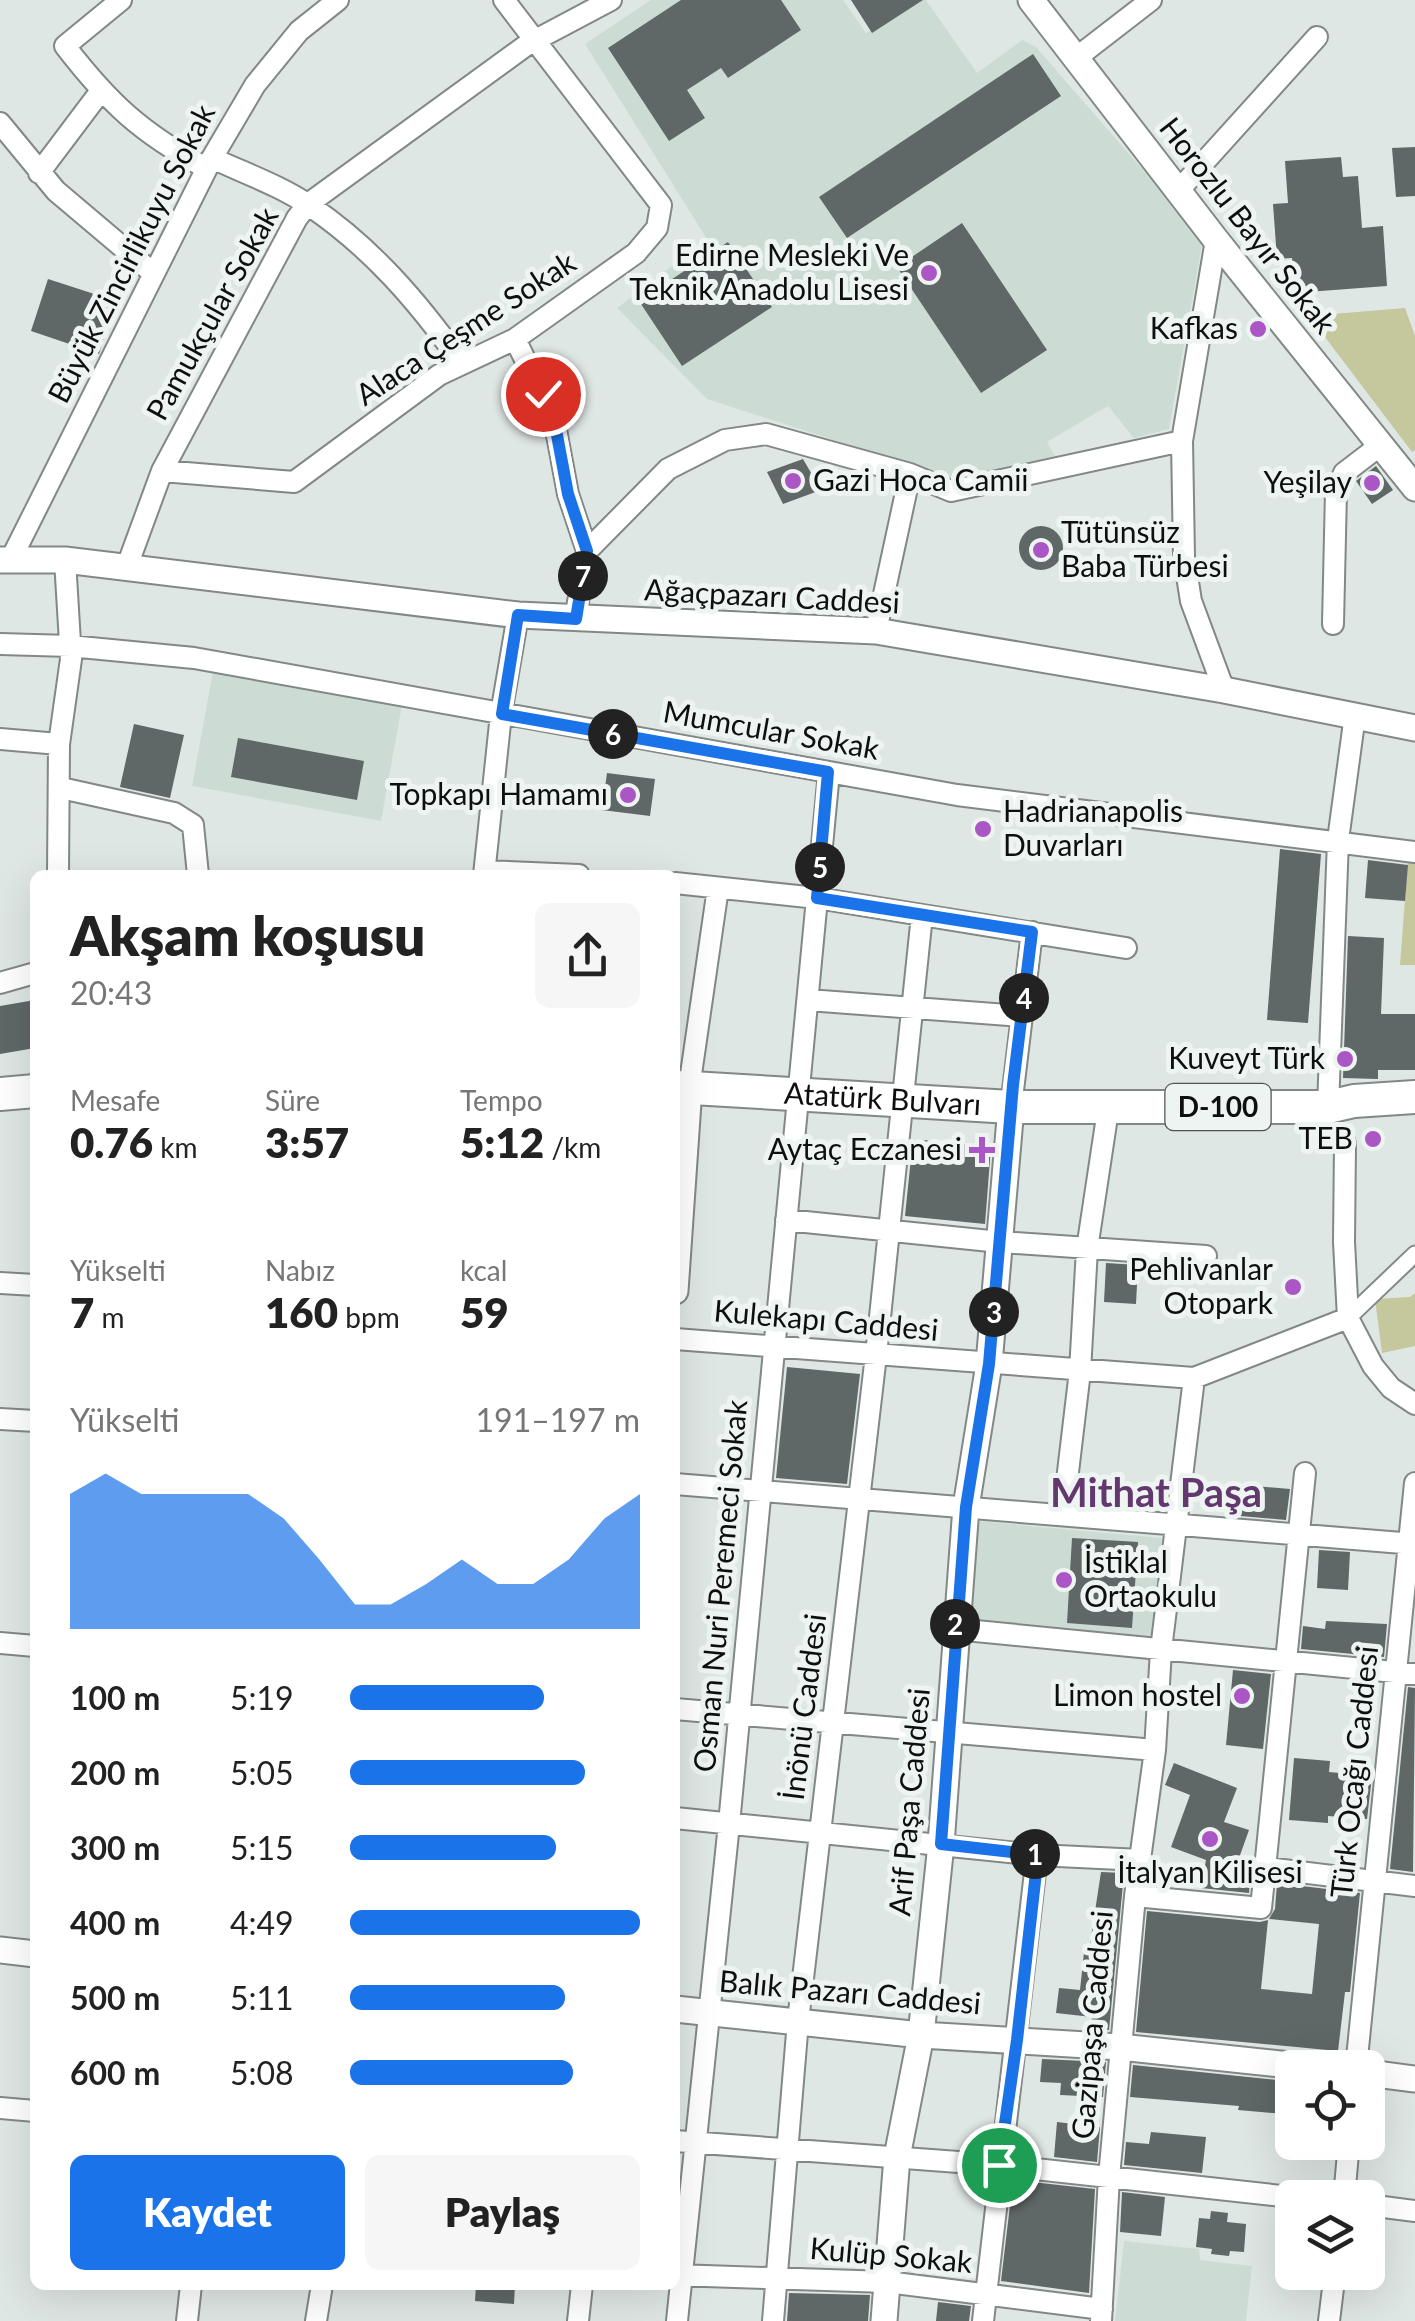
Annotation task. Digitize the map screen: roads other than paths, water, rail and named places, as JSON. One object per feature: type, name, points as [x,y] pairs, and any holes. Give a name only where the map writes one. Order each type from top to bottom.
[{"type":"main road","name":"Atatürk Bulvarı","points":[[682,1088],[1011,1108],[1108,1110],[1328,1108],[1415,1097]]},
{"type":"main road","points":[[0,1094],[30,1091]]},
{"type":"main road","name":"Atatürk Bulvarı","points":[[1328,1108],[1354,1118],[1415,1119]]},
{"type":"street","points":[[121,0],[65,46],[100,92],[159,143],[308,204],[388,268],[461,362]]},
{"type":"street","name":"Büyük Zincirlikuyu Sokak","points":[[5,560],[209,163],[255,86],[299,31],[338,0]]},
{"type":"street","points":[[504,0],[536,40]]},
{"type":"street","name":"Pamukçular Sokak","points":[[126,570],[162,471],[308,204],[536,40],[611,0]]},
{"type":"street","name":"Horozlu Bayır Sokak","points":[[1031,0],[1378,446],[1411,475]]},
{"type":"street","points":[[1076,58],[1151,0]]},
{"type":"street","points":[[1178,191],[1318,38]]},
{"type":"street","name":"Alaca Çeşme Sokak","points":[[162,471],[294,482],[461,362],[515,339],[636,253],[657,228],[661,206],[536,40]]},
{"type":"street","points":[[39,173],[100,92]]},
{"type":"street","points":[[0,123],[39,173],[153,273]]},
{"type":"street","points":[[1216,240],[1182,441],[1184,556],[1191,601],[1224,690]]},
{"type":"street","points":[[515,339],[554,419],[568,494],[587,551],[576,619]]},
{"type":"street","points":[[587,551],[668,469],[726,440],[766,434],[910,474],[952,491],[1182,441]]},
{"type":"street","points":[[1333,624],[1336,492],[1344,472],[1378,446]]},
{"type":"street","points":[[876,631],[910,474]]},
{"type":"street","name":"Ağaçpazarı Caddesi","points":[[5,560],[65,560],[518,615],[876,631],[1224,690],[1415,728]]},
{"type":"street","points":[[58,870],[59,744],[70,646],[65,560]]},
{"type":"street","points":[[485,870],[502,714],[518,615]]},
{"type":"street","name":"Mumcular Sokak","points":[[0,644],[70,646],[194,658],[975,797],[1415,852]]},
{"type":"street","points":[[1328,1108],[1338,840],[1355,715]]},
{"type":"street","points":[[0,739],[59,744]]},
{"type":"street","name":"Osman Nuri Peremeci Sokak","points":[[680,2261],[697,2143],[730,1824],[828,772]]},
{"type":"street","points":[[61,788],[174,813],[193,824],[198,870]]},
{"type":"street","points":[[680,884],[817,898],[1126,948]]},
{"type":"street","points":[[680,1146],[682,1088],[718,888]]},
{"type":"street","name":"İnönü Caddesi","points":[[773,2321],[798,2020],[876,1355],[922,915]]},
{"type":"street","points":[[1011,1108],[1032,932]]},
{"type":"street","points":[[0,984],[30,975]]},
{"type":"street","points":[[808,1000],[1021,1016]]},
{"type":"street","name":"Arif Paşa Caddesi","points":[[884,2321],[897,2157],[921,2034],[941,1844],[966,1507],[989,1364],[1011,1108]]},
{"type":"street","points":[[1064,1514],[1080,1370],[1086,1249],[1108,1110]]},
{"type":"street","points":[[1345,1144],[1348,1318],[1373,1366],[1391,1388],[1415,1404]]},
{"type":"street","points":[[786,1220],[1000,1242],[1206,1256]]},
{"type":"street","name":"Kulekapı Caddesi","points":[[680,1339],[1194,1378],[1348,1318],[1415,1254]]},
{"type":"street","points":[[0,1283],[30,1286]]},
{"type":"street","name":"Gazipaşa Caddesi","points":[[1101,2315],[1120,2047],[1194,1378]]},
{"type":"street","points":[[0,1419],[30,1421]]},
{"type":"street","points":[[1135,1896],[1261,1908],[1305,1473]]},
{"type":"street","name":"Türk Ocağı Caddesi","points":[[1358,2050],[1375,1882],[1405,1674],[1415,1483]]},
{"type":"street","points":[[680,1485],[758,1493],[860,1496],[1411,1544]]},
{"type":"street","points":[[955,1629],[1405,1674]]},
{"type":"street","points":[[0,1643],[30,1646]]},
{"type":"street","points":[[680,1709],[1155,1750]]},
{"type":"street","points":[[680,1819],[1038,1855],[1140,1860]]},
{"type":"street","points":[[983,2321],[1038,1855]]},
{"type":"street","points":[[1266,1868],[1415,1886]]},
{"type":"street","points":[[0,1950],[30,1953]]},
{"type":"street","name":"Balık Pazarı Caddesi","points":[[680,2010],[1275,2063]]},
{"type":"street","points":[[1385,2075],[1415,2079]]},
{"type":"street","points":[[0,2108],[30,2110]]},
{"type":"street","points":[[680,2141],[999,2165],[1275,2195]]},
{"type":"street","points":[[1385,2207],[1415,2211]]},
{"type":"street","name":"Kulüp Sokak","points":[[680,2275],[887,2282],[986,2294],[1101,2315]]},
{"type":"street","points":[[187,2321],[190,2290]]},
{"type":"street","points":[[316,2321],[321,2290]]},
{"type":"street","points":[[578,2321],[581,2290]]},
{"type":"street","name":"Osman Nuri Peremeci Sokak","points":[[678,2290],[678,2321]]},
{"type":"street","points":[[1330,2321],[1333,2290]]},
{"type":"place","name":"Edirne Mesleki Ve Teknik Anadolu Lisesi","points":[[929,273]]},
{"type":"place","name":"Kafkas","points":[[1258,329]]},
{"type":"place","name":"Gazi Hoca Camii","points":[[793,481]]},
{"type":"place","name":"Yeşilay","points":[[1372,483]]},
{"type":"place","name":"Tütünsüz Baba Türbesi","points":[[1041,550]]},
{"type":"place","name":"Topkapı Hamamı","points":[[628,795]]},
{"type":"place","name":"Hadrianapolis Duvarları","points":[[983,829]]},
{"type":"place","name":"Kuveyt Türk","points":[[1345,1059]]},
{"type":"place","name":"TEB","points":[[1373,1139]]},
{"type":"place","name":"Aytaç Eczanesi","points":[[982,1150]]},
{"type":"place","name":"Pehlivanlar Otopark","points":[[1293,1287]]},
{"type":"place","name":"İstiklal Ortaokulu","points":[[1064,1580]]},
{"type":"place","name":"Limon hostel","points":[[1242,1696]]},
{"type":"place","name":"İtalyan Kilisesi","points":[[1210,1839]]},
{"type":"district","name":"Mithat Paşa","points":[[1156,1493]]}]
